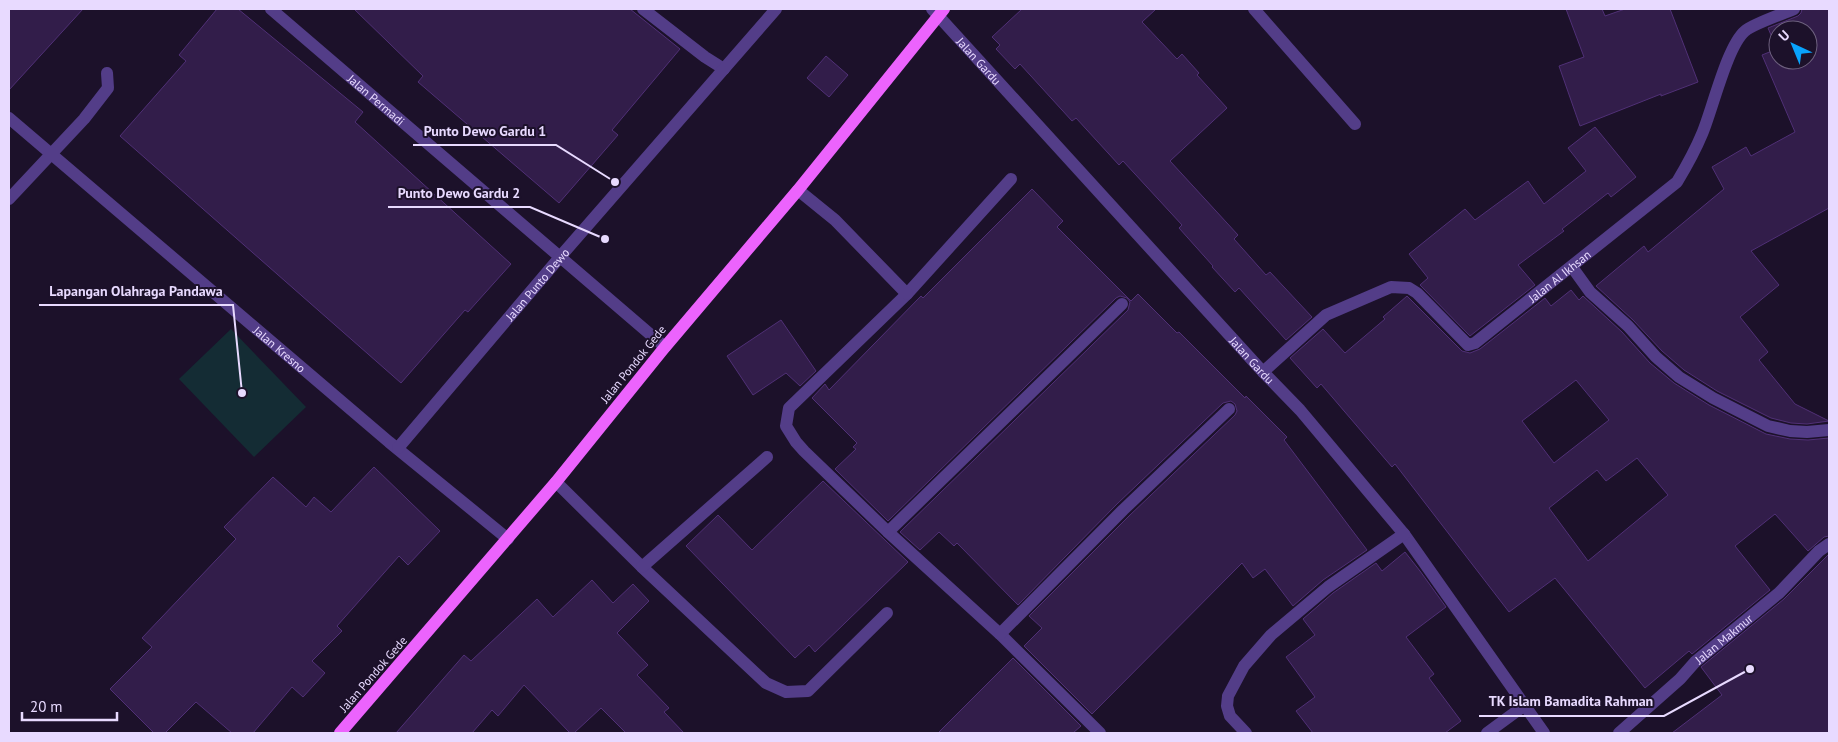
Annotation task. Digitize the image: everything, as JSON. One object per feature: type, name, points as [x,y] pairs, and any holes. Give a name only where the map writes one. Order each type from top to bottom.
[{"type":"main road","name":"Jalan Pondok Gede","points":[[340,733],[508,539],[665,346],[798,190],[938,11]]},
{"type":"street","name":"Jalan Permadi","points":[[271,9],[665,346]]},
{"type":"street","points":[[643,9],[724,69]]},
{"type":"street","name":"Jalan Punto Dewo","points":[[398,448],[560,257],[776,9]]},
{"type":"street","points":[[1254,9],[1355,124]]},
{"type":"street","name":"Jalan Al Ikhsan","points":[[1263,372],[1326,315],[1391,287],[1409,288],[1417,293],[1468,345],[1475,343],[1677,182],[1689,163],[1703,133],[1729,58],[1738,40],[1745,31],[1794,9]]},
{"type":"street","name":"Jalan Gardu","points":[[938,11],[1263,372],[1300,410],[1404,534],[1544,733]]},
{"type":"street","points":[[9,199],[84,118],[108,88],[107,73]]},
{"type":"street","name":"Jalan Kresno","points":[[9,118],[508,539]]},
{"type":"street","points":[[1012,179],[907,294],[789,408],[786,426],[796,442],[888,532],[1000,634],[1100,733]]},
{"type":"street","points":[[798,190],[835,220],[907,294]]},
{"type":"street","points":[[1572,267],[1590,292],[1628,326],[1656,357],[1679,377],[1713,398],[1768,426],[1790,431],[1829,430]]},
{"type":"street","points":[[888,532],[1122,304]]},
{"type":"street","points":[[1000,634],[1124,510],[1230,409]]},
{"type":"street","points":[[642,567],[767,457]]},
{"type":"street","points":[[556,482],[642,567],[766,683],[786,692],[808,691],[887,613]]},
{"type":"street","points":[[1246,733],[1230,716],[1227,706],[1228,696],[1244,666],[1271,635],[1328,587],[1404,534]]},
{"type":"street","name":"Jalan Makmur","points":[[1619,733],[1680,679],[1695,662],[1779,592],[1829,544]]},
{"type":"street","points":[[1487,733],[1524,705]]},
{"type":"shaded area","points":[[231,329],[306,407],[254,457],[179,379]]},
{"type":"building","points":[[9,9],[83,9],[9,90]]},
{"type":"building","points":[[217,9],[238,9],[363,112],[355,122],[511,264],[468,312],[465,310],[401,383],[120,136],[186,61],[179,55]]},
{"type":"building","points":[[354,9],[630,9],[680,49],[612,130],[618,135],[559,203],[418,82],[423,76]]},
{"type":"building","points":[[1022,9],[1156,9],[1142,22],[1177,59],[1182,54],[1199,73],[1197,75],[1227,108],[1170,161],[1238,235],[1234,239],[1266,275],[1270,272],[1312,317],[1286,340],[1239,288],[1235,292],[1212,267],[1179,228],[1182,225],[1123,161],[1119,165],[1076,118],[1072,121],[1020,64],[1015,69],[996,49],[1000,45],[992,37]]},
{"type":"building","points":[[1566,9],[1602,9],[1605,16],[1625,9],[1670,9],[1698,82],[1661,96],[1661,94],[1580,126],[1559,66],[1584,57]]},
{"type":"building","points":[[1802,9],[1829,9],[1829,208],[1751,251],[1779,285],[1740,317],[1768,352],[1759,360],[1795,404],[1829,421],[1807,424],[1791,423],[1771,418],[1717,391],[1684,370],[1596,286],[1644,246],[1648,252],[1724,189],[1712,167],[1746,147],[1751,156],[1795,132],[1768,70],[1818,70],[1818,20],[1788,20],[1798,16]]},
{"type":"building","points":[[1768,53],[1768,69],[1762,55]]},
{"type":"building","points":[[826,56],[848,75],[829,97],[807,78]]},
{"type":"building","points":[[1595,127],[1636,177],[1611,197],[1608,193],[1562,229],[1564,231],[1518,265],[1535,285],[1470,336],[1420,285],[1428,278],[1409,254],[1465,209],[1475,220],[1528,181],[1544,204],[1586,171],[1568,148]]},
{"type":"building","points":[[1032,189],[1063,221],[1057,227],[1131,301],[1138,294],[1287,437],[1284,440],[1367,550],[1323,580],[1293,606],[1265,569],[1253,578],[1242,563],[1092,714],[1024,646],[1042,628],[1029,616],[1129,516],[1235,415],[1237,411],[1235,404],[1231,401],[1223,403],[1117,504],[1018,605],[957,543],[954,546],[939,532],[920,550],[900,532],[1128,310],[1130,302],[1127,298],[1120,296],[1116,298],[888,521],[835,469],[856,449],[853,447],[857,443],[812,398],[825,384],[829,390],[921,296],[923,298]]},
{"type":"building","points":[[1571,290],[1579,300],[1583,296],[1622,332],[1650,363],[1674,383],[1709,405],[1766,434],[1790,439],[1829,438],[1829,536],[1824,537],[1808,551],[1775,514],[1735,546],[1770,590],[1692,654],[1689,651],[1645,688],[1555,578],[1509,612],[1395,464],[1392,467],[1321,384],[1317,388],[1290,358],[1323,329],[1345,353],[1385,319],[1383,317],[1407,296],[1462,351],[1470,353],[1480,349],[1545,298],[1551,306]],"holes":[[[1576,380],[1609,420],[1554,463],[1522,421]],[[1637,458],[1668,495],[1588,561],[1549,508],[1597,470],[1606,481]]]},
{"type":"building","points":[[781,320],[816,371],[800,386],[786,373],[753,395],[727,356]]},
{"type":"building","points":[[374,467],[440,531],[408,565],[399,556],[337,626],[342,631],[312,661],[325,673],[303,697],[292,687],[253,733],[232,733],[196,702],[165,733],[154,733],[110,689],[152,647],[142,638],[236,539],[224,527],[273,477],[306,507],[314,497],[331,512]]},
{"type":"building","points":[[823,481],[908,562],[815,652],[809,645],[795,658],[686,546],[718,515],[752,550]]},
{"type":"building","points":[[1405,552],[1446,607],[1406,637],[1434,674],[1429,678],[1461,721],[1445,733],[1313,733],[1296,711],[1315,697],[1286,657],[1315,635],[1303,619],[1333,593],[1376,563],[1382,571]]},
{"type":"building","points":[[1829,554],[1829,733],[1672,733],[1722,695],[1701,667],[1784,599]]},
{"type":"building","points":[[592,580],[613,603],[633,584],[649,601],[617,633],[648,665],[637,675],[669,708],[664,712],[684,733],[626,733],[601,708],[574,733],[570,733],[524,685],[498,716],[492,710],[472,733],[396,733],[464,655],[471,661],[537,599],[553,617]]},
{"type":"building","points":[[1013,658],[1081,726],[1073,733],[938,733]]},
{"type":"place","name":"Punto Dewo Gardu 1","points":[[615,182]]},
{"type":"place","name":"Punto Dewo Gardu 2","points":[[605,239]]},
{"type":"place","name":"Lapangan Olahraga Pandawa","points":[[242,393]]},
{"type":"place","name":"TK Islam Bamadita Rahman","points":[[1750,669]]}]
